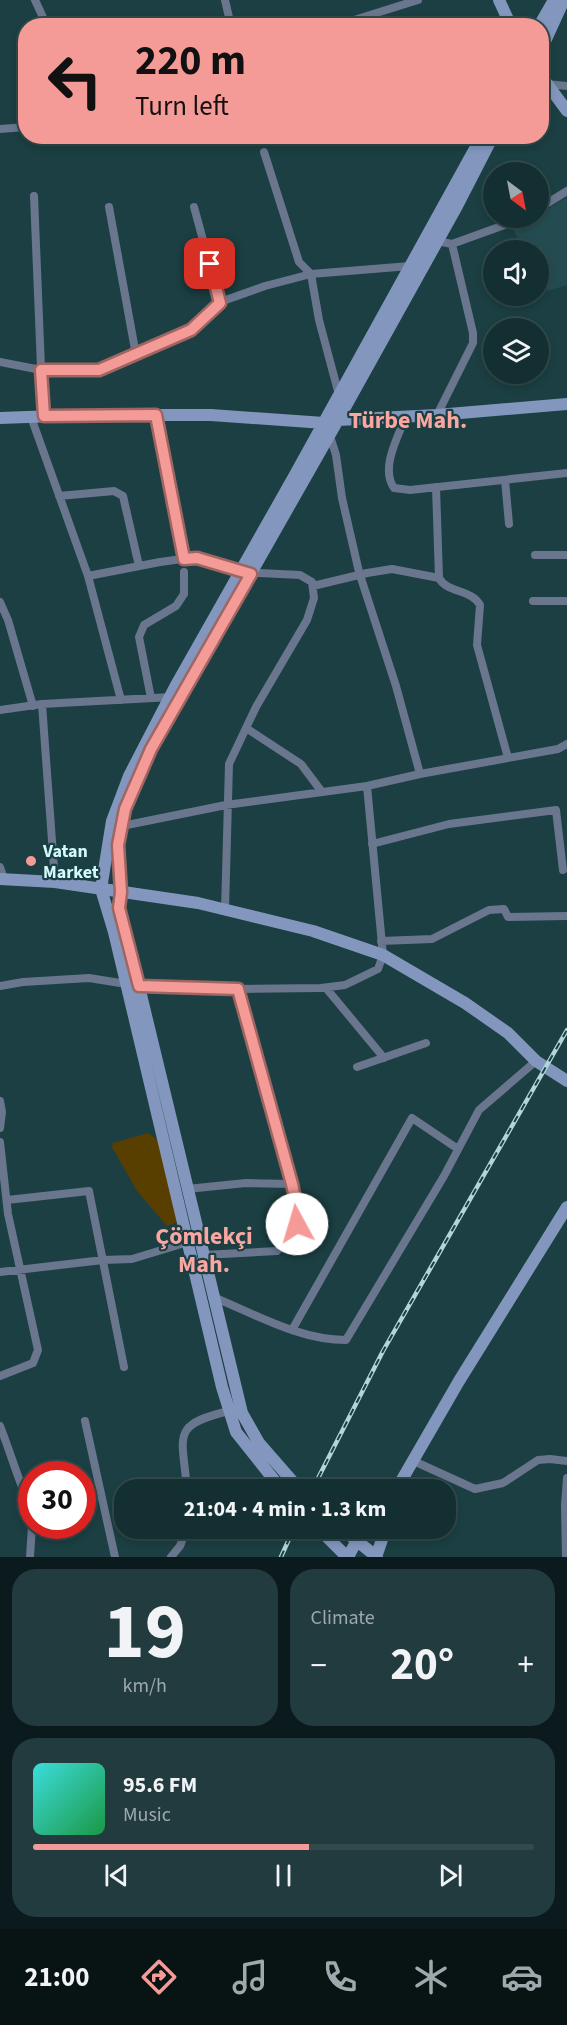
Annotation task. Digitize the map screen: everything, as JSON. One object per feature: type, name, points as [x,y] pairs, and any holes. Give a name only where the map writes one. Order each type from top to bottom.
[{"type":"main road","points":[[499,0],[507,18]]},
{"type":"main road","points":[[544,18],[554,0]]},
{"type":"main road","points":[[549,33],[564,0]]},
{"type":"main road","points":[[549,87],[567,111]]},
{"type":"main road","points":[[290,1479],[259,1443],[242,1413],[187,1189],[133,985],[101,889],[112,821],[129,776],[245,573],[339,395],[478,144]]},
{"type":"main road","points":[[245,573],[338,420],[489,144]]},
{"type":"main road","points":[[0,418],[211,415],[324,423],[338,420],[437,415],[567,404]]},
{"type":"main road","points":[[175,697],[125,809],[118,845],[121,892],[119,908],[133,985],[188,1242],[229,1411],[236,1432],[273,1479]]},
{"type":"main road","points":[[2,879],[54,882],[198,903],[313,932],[383,955],[465,1003],[508,1033],[536,1060],[567,1081]]},
{"type":"main road","points":[[402,1479],[459,1381],[567,1207]]},
{"type":"main road","points":[[410,1479],[474,1369],[479,1351]]},
{"type":"main road","points":[[329,1539],[347,1557],[357,1540],[377,1557],[383,1539]]},
{"type":"street","points":[[34,0],[43,18]]},
{"type":"street","points":[[225,0],[229,18]]},
{"type":"street","points":[[361,18],[418,0]]},
{"type":"street","points":[[549,81],[567,86]]},
{"type":"street","points":[[0,129],[18,128]]},
{"type":"street","points":[[264,153],[299,262],[311,274],[319,320],[339,395]]},
{"type":"street","points":[[549,202],[567,191]]},
{"type":"street","points":[[34,196],[41,370],[37,417],[59,496],[88,576],[121,700]]},
{"type":"street","points":[[110,207],[136,355]]},
{"type":"street","points":[[194,207],[220,303]]},
{"type":"street","points":[[437,241],[452,244],[496,228]]},
{"type":"street","points":[[437,415],[473,343],[473,333],[452,244]]},
{"type":"street","points":[[0,362],[41,370],[99,370],[191,330],[220,303],[265,286],[311,274],[410,266]]},
{"type":"street","points":[[156,415],[184,559]]},
{"type":"street","points":[[406,416],[390,460],[389,481],[394,488],[410,490],[567,473]]},
{"type":"street","points":[[324,423],[336,455],[342,498],[360,575],[396,686],[420,774]]},
{"type":"street","points":[[505,480],[509,524]]},
{"type":"street","points":[[436,487],[439,578],[442,584],[471,595],[480,605],[477,645],[508,758]]},
{"type":"street","points":[[59,496],[114,491],[123,496],[139,566]]},
{"type":"street","points":[[535,555],[567,555]]},
{"type":"street","points":[[88,576],[197,558],[245,573],[300,575],[312,582],[314,598],[307,620],[256,707],[229,764],[226,805],[225,910]]},
{"type":"street","points":[[313,586],[392,569],[439,578]]},
{"type":"street","points":[[151,698],[139,637],[144,625],[176,606],[184,594],[184,572]]},
{"type":"street","points":[[533,601],[567,601]]},
{"type":"street","points":[[0,602],[37,705],[54,882]]},
{"type":"street","points":[[0,710],[37,705],[175,697]]},
{"type":"street","points":[[246,728],[301,764],[322,792]]},
{"type":"street","points":[[122,826],[226,805],[367,786],[558,749],[567,744]]},
{"type":"street","points":[[0,986],[23,982],[89,978],[133,985],[238,989],[326,988],[345,985],[378,969],[383,955],[367,786]]},
{"type":"street","points":[[372,844],[449,824],[556,810],[563,870]]},
{"type":"street","points":[[0,867],[2,879]]},
{"type":"street","points":[[381,941],[432,939],[489,910],[504,909],[508,917],[567,916]]},
{"type":"street","points":[[326,988],[384,1058]]},
{"type":"street","points":[[203,1255],[277,1251],[297,1224],[292,1184],[238,989]]},
{"type":"street","points":[[357,1067],[426,1043]]},
{"type":"street","points":[[213,1297],[292,1330],[326,1340],[346,1340],[479,1110],[536,1060]]},
{"type":"street","points":[[0,1101],[2,1112],[0,1128]]},
{"type":"street","points":[[292,1330],[412,1118],[458,1149]]},
{"type":"street","points":[[0,1142],[7,1200],[38,1350],[33,1363],[0,1376]]},
{"type":"street","points":[[187,1189],[246,1183],[292,1184]]},
{"type":"street","points":[[7,1200],[89,1191],[124,1367]]},
{"type":"street","points":[[0,1272],[103,1260],[132,1259],[188,1242]]},
{"type":"street","points":[[186,1479],[183,1438],[185,1429],[192,1422],[204,1416],[229,1411]]},
{"type":"street","points":[[84,1421],[115,1557]]},
{"type":"street","points":[[0,1426],[18,1479]]},
{"type":"street","points":[[418,1463],[475,1489],[503,1483],[538,1460],[567,1461]]},
{"type":"street","points":[[566,1557],[567,1478]]},
{"type":"street","points":[[30,1557],[31,1539]]},
{"type":"street","points":[[171,1557],[183,1539]]},
{"type":"shaded area","points":[[567,197],[567,285],[549,291],[549,240],[519,240],[513,229],[549,228],[549,208]]},
{"type":"shaded area","points":[[148,1133],[158,1140],[178,1222],[167,1226],[137,1191],[112,1147],[113,1143]]},
{"type":"railway","points":[[318,1479],[383,1351],[567,1030]]},
{"type":"railway","points":[[281,1557],[289,1539]]},
{"type":"place","name":"Vatan Market","points":[[31,861]]},
{"type":"district","name":"Türbe Mah.","points":[[408,420]]},
{"type":"district","name":"Çömlekçi Mah.","points":[[204,1250]]},
{"type":"route","points":[[210,264],[220,303],[191,330],[99,370],[41,370],[44,416],[156,415],[184,559],[197,558],[251,574],[151,749],[125,809],[118,845],[121,892],[119,908],[139,986],[238,989],[292,1184],[297,1224]]}]
